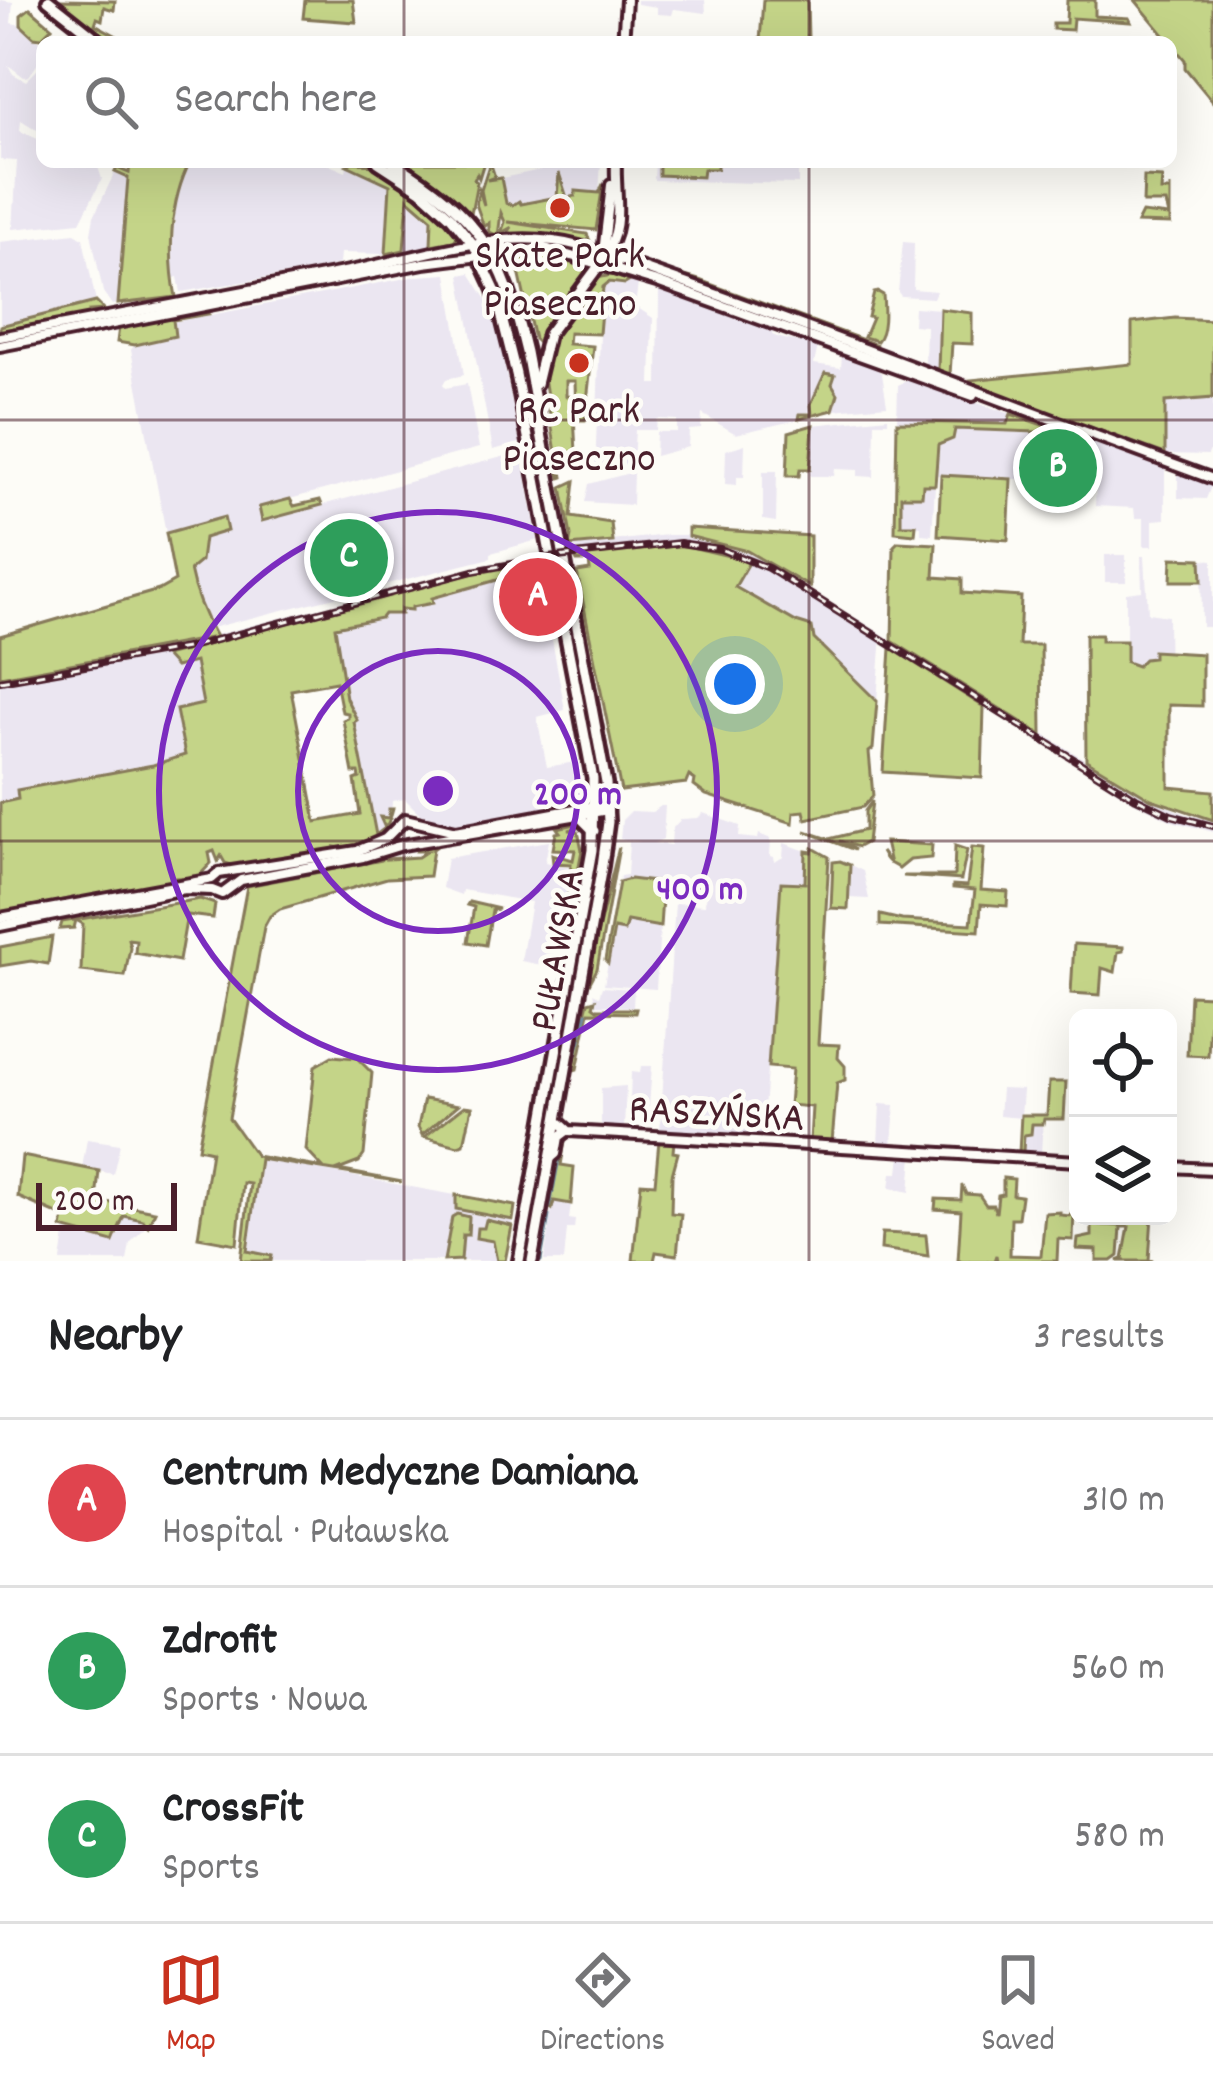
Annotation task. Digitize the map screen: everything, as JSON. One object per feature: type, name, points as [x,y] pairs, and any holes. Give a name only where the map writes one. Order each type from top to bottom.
[{"type":"main road","points":[[48,0],[93,36]]},
{"type":"main road","points":[[387,168],[436,202],[477,250]]},
{"type":"main road","name":"PUŁAWSKA","points":[[402,168],[445,196],[479,231],[518,317],[608,807],[532,1261]]},
{"type":"main road","name":"PUŁAWSKA","points":[[477,250],[498,299],[514,366],[594,831],[519,1261]]},
{"type":"main road","points":[[536,407],[543,343],[602,259]]},
{"type":"main road","points":[[588,810],[607,830]]},
{"type":"street","points":[[623,36],[626,0]]},
{"type":"street","points":[[602,259],[613,168]]},
{"type":"street","points":[[587,253],[607,245]]},
{"type":"street","points":[[607,245],[615,259]]},
{"type":"street","points":[[0,341],[490,247],[544,248],[587,253],[1213,479]]},
{"type":"street","points":[[602,259],[615,259],[891,363]]},
{"type":"street","points":[[229,880],[378,844],[402,820],[456,831],[608,807]]},
{"type":"street","points":[[0,922],[212,884],[219,873],[229,880],[588,810]]},
{"type":"street","points":[[415,820],[422,831],[418,843]]},
{"type":"street","points":[[394,831],[401,845]]},
{"type":"street","points":[[212,884],[225,894],[229,880]]},
{"type":"street","name":"RASZYŃSKA","points":[[556,1119],[569,1131]]},
{"type":"street","name":"RASZYŃSKA","points":[[549,1160],[556,1154],[559,1137],[569,1131],[1069,1161]]},
{"type":"street","points":[[1177,1167],[1213,1169]]},
{"type":"shaded area","points":[[0,0],[13,2],[11,23],[36,38],[36,66],[29,76],[8,65],[26,81],[36,71],[36,129],[21,120],[20,131],[36,138],[36,168],[98,168],[102,179],[80,222],[13,229],[17,161],[0,160]]},
{"type":"shaded area","points":[[637,0],[705,0],[706,13],[674,9],[672,15],[657,14],[657,7],[637,4]]},
{"type":"shaded area","points":[[187,168],[336,168],[346,172],[355,168],[390,185],[386,254],[340,253],[339,264],[321,269],[181,292],[178,277],[170,279],[177,187]]},
{"type":"shaded area","points":[[601,168],[599,193],[576,191],[575,197],[567,199],[562,184],[556,185],[558,197],[507,203],[502,178],[541,170]]},
{"type":"shaded area","points":[[655,168],[798,168],[798,184],[654,180]]},
{"type":"shaded area","points":[[115,172],[128,178],[118,304],[112,305],[103,292],[91,233]]},
{"type":"shaded area","points":[[407,197],[432,219],[431,245],[404,250]]},
{"type":"shaded area","points":[[75,233],[83,238],[97,307],[0,326],[0,242]]},
{"type":"shaded area","points":[[903,242],[914,243],[913,289],[936,291],[933,298],[898,292]]},
{"type":"shaded area","points":[[470,273],[493,309],[520,443],[493,450],[460,275]]},
{"type":"shaded area","points":[[447,274],[464,375],[443,384],[445,388],[467,384],[479,448],[260,507],[262,521],[521,452],[538,540],[491,553],[491,558],[211,628],[197,603],[190,570],[201,561],[203,537],[223,517],[166,533],[131,350],[136,343],[175,336],[173,322]]},
{"type":"shaded area","points":[[602,277],[638,284],[635,306],[653,318],[651,384],[658,384],[659,290],[773,330],[772,335],[780,338],[818,346],[814,364],[841,368],[842,354],[874,366],[882,374],[887,405],[834,410],[835,375],[811,404],[812,411],[800,414],[801,419],[736,434],[702,414],[701,429],[689,430],[688,447],[655,456],[656,432],[677,432],[677,420],[657,419],[656,430],[635,430],[633,462],[595,473]]},
{"type":"shaded area","points":[[914,307],[940,309],[938,371],[925,365],[926,326],[913,325]]},
{"type":"shaded area","points":[[908,380],[1011,414],[1008,423],[1050,427],[1165,467],[1165,519],[1153,520],[1153,546],[1144,546],[1144,518],[1135,518],[1134,508],[1095,506],[1096,483],[936,475],[938,439],[947,426],[897,422],[898,385]]},
{"type":"shaded area","points":[[1213,398],[1213,442],[1208,455],[1165,454],[1164,402]]},
{"type":"shaded area","points":[[888,417],[888,422],[875,422],[874,477],[858,476],[858,470],[835,469],[834,476],[810,476],[813,425]]},
{"type":"shaded area","points":[[745,444],[744,477],[737,477],[737,485],[725,484],[726,450]]},
{"type":"shaded area","points":[[763,471],[777,471],[776,522],[763,520]]},
{"type":"shaded area","points":[[633,472],[632,505],[585,502],[589,484]]},
{"type":"shaded area","points":[[1178,472],[1212,484],[1206,499],[1178,498]]},
{"type":"shaded area","points":[[935,485],[932,535],[921,534],[921,526],[900,525],[901,495]]},
{"type":"shaded area","points":[[668,535],[746,551],[882,634],[877,701],[814,639],[812,627],[735,587],[749,561],[683,545],[575,557],[573,545]]},
{"type":"shaded area","points":[[1105,555],[1126,555],[1126,582],[1105,582]]},
{"type":"shaded area","points":[[1141,556],[1145,556],[1148,613],[1168,616],[1169,694],[1126,695],[1126,593],[1142,591]]},
{"type":"shaded area","points":[[540,557],[540,562],[477,572],[166,656],[195,662],[203,704],[176,711],[187,768],[0,803],[0,677],[150,652],[488,564]]},
{"type":"shaded area","points":[[1201,559],[1213,560],[1213,627],[1202,627]]},
{"type":"shaded area","points":[[510,577],[515,592],[542,585],[549,625],[522,632],[550,629],[565,710],[537,717],[547,767],[575,762],[577,786],[545,792],[546,807],[450,825],[424,818],[405,799],[392,801],[391,819],[375,840],[330,625]]},
{"type":"shaded area","points":[[892,641],[1139,793],[1185,814],[1213,820],[1213,832],[1172,821],[1136,803],[891,648]]},
{"type":"shaded area","points":[[665,806],[663,839],[654,843],[671,845],[672,829],[681,819],[703,813],[740,826],[739,837],[758,839],[759,834],[771,839],[770,856],[775,862],[783,857],[784,843],[806,851],[805,883],[781,882],[762,1137],[660,1131],[675,903],[705,905],[706,890],[704,885],[676,881],[619,882],[620,876],[627,875],[629,842],[642,842],[620,839],[622,820],[631,811],[652,812]]},
{"type":"shaded area","points":[[549,841],[545,862],[571,867],[557,968],[521,961],[531,902],[462,890],[461,895],[442,888],[447,858]]},
{"type":"shaded area","points":[[850,865],[863,871],[869,899],[848,898]]},
{"type":"shaded area","points":[[626,920],[660,927],[656,989],[604,985],[614,929]]},
{"type":"shaded area","points":[[602,987],[634,989],[633,1007],[596,1005],[593,993],[599,996]]},
{"type":"shaded area","points":[[641,1066],[652,1066],[649,1107],[637,1106],[635,1129],[629,1129],[631,1072],[640,1073]]},
{"type":"shaded area","points":[[626,1086],[624,1128],[601,1127],[601,1088]]},
{"type":"shaded area","points":[[1001,1089],[1023,1090],[1021,1117],[1043,1118],[1041,1154],[1019,1153],[1021,1118],[999,1116]]},
{"type":"shaded area","points":[[880,1104],[895,1105],[892,1144],[878,1144]]},
{"type":"shaded area","points":[[87,1139],[120,1144],[113,1174],[82,1168]]},
{"type":"shaded area","points":[[901,1155],[913,1156],[910,1192],[890,1188],[892,1173],[899,1173]]},
{"type":"shaded area","points":[[259,1159],[515,1206],[505,1261],[271,1261],[272,1257],[247,1252]]},
{"type":"shaded area","points":[[553,1201],[571,1204],[569,1219],[575,1220],[574,1229],[567,1229],[564,1261],[544,1261]]},
{"type":"shaded area","points":[[124,1215],[144,1220],[147,1226],[130,1243],[127,1261],[61,1261],[66,1229],[112,1242]]},
{"type":"green space","points":[[60,0],[115,1],[114,10],[104,7],[102,20],[97,18],[95,24],[117,36],[90,30],[58,5]]},
{"type":"green space","points":[[305,0],[353,0],[356,22],[303,18]]},
{"type":"green space","points":[[763,0],[807,0],[808,36],[760,36]]},
{"type":"green space","points":[[1067,0],[1095,0],[1095,16],[1129,18],[1131,22],[1073,18],[1072,30],[1053,29],[1053,23],[1066,23]]},
{"type":"green space","points":[[1135,0],[1213,0],[1213,102],[1185,68],[1177,36],[1165,36]]},
{"type":"green space","points":[[30,8],[52,27],[34,37],[21,25],[21,15]]},
{"type":"green space","points":[[117,168],[129,173],[129,168],[187,168],[172,230],[176,297],[118,304],[128,178],[115,172]]},
{"type":"green space","points":[[353,168],[376,168],[407,188],[454,229],[458,235],[454,241],[431,245],[432,219],[408,198],[404,250],[386,254],[390,185]]},
{"type":"green space","points":[[413,168],[482,168],[474,180],[470,218],[438,184]]},
{"type":"green space","points":[[488,168],[495,177],[487,180],[501,178],[506,203],[513,205],[557,197],[559,173],[567,198],[575,196],[575,191],[599,193],[603,184],[596,230],[508,222],[587,234],[590,241],[534,234],[505,237],[512,227],[501,233],[505,222],[501,213],[498,236],[490,232],[494,238],[489,235],[489,223],[484,227],[476,204],[479,190],[484,205],[481,190]]},
{"type":"green space","points":[[659,168],[717,168],[703,169],[702,177],[659,175]]},
{"type":"green space","points":[[1144,177],[1162,178],[1161,191],[1170,191],[1170,224],[1137,223],[1142,213],[1169,216],[1166,203],[1143,203]]},
{"type":"green space","points":[[532,252],[594,264],[539,344],[517,263]]},
{"type":"green space","points":[[635,262],[699,280],[877,345],[867,345]]},
{"type":"green space","points":[[612,275],[630,281],[603,287],[599,334],[569,333],[568,344],[593,346],[585,420],[576,413],[575,381],[566,381],[566,396],[573,397],[576,452],[559,453],[560,478],[543,371],[550,344],[597,278]]},
{"type":"green space","points":[[878,292],[883,295],[884,313],[877,341],[864,337]]},
{"type":"green space","points":[[96,302],[104,310],[89,311],[91,317],[0,334],[0,326]]},
{"type":"green space","points":[[940,309],[972,313],[972,344],[952,343],[950,375],[938,371]]},
{"type":"green space","points":[[208,314],[173,320],[175,336],[135,345],[117,342],[119,327]]},
{"type":"green space","points":[[1213,320],[1213,398],[1165,402],[1165,454],[970,384],[970,380],[1132,364],[1132,323]]},
{"type":"green space","points":[[825,373],[835,375],[832,384],[838,394],[833,410],[799,419],[800,414],[812,414],[811,404]]},
{"type":"green space","points":[[519,376],[525,378],[556,542],[553,542]]},
{"type":"green space","points":[[1011,414],[1060,431],[1059,445],[1042,442],[1043,435],[1037,432],[955,429],[953,439],[938,445],[935,485],[923,485],[922,496],[901,496],[901,525],[916,525],[915,534],[895,532],[897,422],[1007,424]]},
{"type":"green space","points":[[813,425],[810,469],[787,476],[789,432]]},
{"type":"green space","points":[[941,475],[1011,479],[1008,540],[938,535]]},
{"type":"green space","points":[[575,481],[571,517],[611,523],[613,542],[569,546],[562,487]]},
{"type":"green space","points":[[290,499],[294,506],[320,500],[322,505],[262,521],[259,507]]},
{"type":"green space","points":[[224,517],[227,531],[204,538],[201,561],[190,570],[216,637],[0,677],[0,636],[159,590],[175,581],[166,533]]},
{"type":"green space","points":[[688,528],[810,536],[810,587],[747,551],[688,536]]},
{"type":"green space","points":[[898,542],[936,544],[934,577],[962,579],[962,593],[1021,597],[1019,645],[1041,645],[1042,735],[892,641],[894,546]]},
{"type":"green space","points":[[683,545],[750,561],[735,587],[812,627],[814,639],[877,701],[869,752],[873,796],[863,807],[806,819],[804,811],[794,812],[793,823],[706,795],[689,776],[686,783],[621,791],[577,572],[590,570],[589,561],[575,557]]},
{"type":"green space","points":[[1172,558],[1201,559],[1202,581],[1171,581]]},
{"type":"green space","points":[[536,562],[537,569],[432,598],[433,603],[401,609],[401,614],[335,627],[376,835],[385,828],[372,841],[355,848],[335,847],[336,851],[241,868],[225,863],[221,856],[218,861],[214,851],[209,853],[211,863],[198,877],[0,914],[0,803],[18,799],[17,790],[185,755],[176,710],[203,704],[195,662],[175,667],[165,656],[477,572]],"holes":[[[336,682],[342,712],[348,713],[343,720],[353,773],[360,778],[355,780],[360,814],[316,822],[291,690]]]},
{"type":"green space","points":[[571,572],[578,588],[608,754],[603,740]]},
{"type":"green space","points":[[1085,635],[1101,635],[1101,641],[1126,641],[1126,662],[1137,666],[1153,658],[1153,651],[1202,654],[1202,706],[1169,705],[1169,787],[1213,791],[1213,820],[1151,799],[1086,760]]},
{"type":"green space","points":[[891,648],[984,707],[982,778],[883,772]]},
{"type":"green space","points":[[872,801],[867,842],[858,847],[839,841],[855,850],[805,831],[829,839],[865,830],[865,811]]},
{"type":"green space","points":[[576,824],[577,828],[569,830],[578,831],[582,850],[565,939],[561,935],[571,864],[553,863],[552,854],[573,860],[575,850],[553,849],[560,832],[557,828]]},
{"type":"green space","points":[[885,842],[932,845],[931,858],[910,860],[899,869],[890,863]]},
{"type":"green space","points":[[437,846],[429,876],[387,878],[280,909],[264,927],[229,1118],[256,1156],[323,1168],[306,1150],[315,1066],[332,1056],[357,1058],[372,1073],[364,1155],[338,1170],[402,1182],[260,1159],[247,1251],[272,1256],[271,1261],[241,1261],[250,1184],[243,1183],[237,1244],[198,1237],[211,1151],[198,1148],[247,886],[382,860],[375,860],[376,855],[388,852],[386,859],[418,857],[427,851],[417,851],[419,848]]},
{"type":"green space","points":[[955,846],[967,850],[961,880],[903,876],[954,876]]},
{"type":"green space","points":[[619,847],[597,969],[587,988],[584,987]]},
{"type":"green space","points":[[972,847],[984,848],[981,890],[1008,892],[1007,906],[981,904],[979,931],[880,925],[880,915],[971,924],[975,890],[953,885],[967,886]]},
{"type":"green space","points":[[813,848],[829,857],[818,1044],[839,1045],[838,1058],[845,1066],[845,1080],[837,1083],[832,1142],[810,1141],[812,1107],[789,1105],[792,1069],[768,1067],[781,882],[805,883],[806,851]]},
{"type":"green space","points":[[833,862],[850,865],[848,909],[831,908]]},
{"type":"green space","points":[[619,882],[663,883],[660,927],[627,921],[624,931],[614,929],[608,963]]},
{"type":"green space","points":[[200,899],[215,904],[213,918],[187,915],[179,961],[135,953],[136,940],[128,939],[125,976],[81,971],[83,924],[76,920],[74,928],[60,929],[62,922]]},
{"type":"green space","points":[[469,902],[499,909],[492,910],[486,945],[468,942],[474,907]]},
{"type":"green space","points":[[52,937],[48,964],[31,961],[0,966],[0,947]]},
{"type":"green space","points":[[1074,944],[1123,947],[1115,972],[1102,968],[1100,995],[1071,993]]},
{"type":"green space","points":[[1190,995],[1211,996],[1208,1056],[1187,1055]]},
{"type":"green space","points":[[595,1000],[597,1009],[636,1009],[635,1013],[589,1012],[577,1069],[570,1071],[588,1002]]},
{"type":"green space","points":[[1049,1082],[1066,1082],[1064,1119],[1032,1124],[1031,1134],[1024,1135],[1023,1151],[1029,1153],[1019,1153],[1021,1115],[1047,1115]]},
{"type":"green space","points":[[424,1099],[458,1105],[422,1135],[418,1127]]},
{"type":"green space","points":[[464,1106],[472,1107],[464,1144],[424,1137]]},
{"type":"green space","points":[[566,1135],[561,1165],[574,1167],[571,1204],[554,1201],[552,1209],[548,1206],[553,1168]]},
{"type":"green space","points":[[659,1140],[674,1141],[673,1152],[678,1153],[671,1213],[681,1214],[677,1255],[656,1252],[654,1261],[633,1261],[641,1183],[655,1184]]},
{"type":"green space","points":[[22,1156],[99,1171],[96,1200],[155,1211],[148,1226],[143,1220],[124,1216],[113,1242],[62,1228],[64,1217],[18,1197]]},
{"type":"green space","points":[[1003,1178],[1014,1179],[1013,1195],[1021,1196],[1018,1218],[1011,1218],[1010,1255],[1041,1256],[1045,1213],[1069,1216],[1073,1240],[1058,1239],[1057,1261],[997,1261],[996,1255],[994,1261],[958,1261],[961,1211],[935,1209],[936,1199],[961,1200],[962,1185],[966,1194],[979,1195],[996,1213],[998,1195],[1003,1194]]},
{"type":"green space","points":[[456,1195],[515,1206],[513,1220],[456,1209]]},
{"type":"green space","points":[[452,1217],[469,1217],[468,1235],[463,1235],[461,1260],[444,1261]]},
{"type":"green space","points":[[486,1220],[512,1226],[505,1261],[497,1261],[493,1241],[476,1238],[477,1228],[484,1228]]},
{"type":"green space","points":[[1092,1225],[1151,1225],[1149,1260],[1153,1261],[1118,1261],[1123,1259],[1129,1227],[1121,1227],[1119,1256],[1112,1261],[1097,1261],[1097,1250],[1077,1249],[1078,1239],[1092,1236]]},
{"type":"green space","points":[[882,1233],[926,1235],[928,1256],[881,1249]]},
{"type":"waterway","points":[[93,30],[104,36]]},
{"type":"waterway","points":[[382,171],[452,227]]},
{"type":"waterway","points":[[573,1066],[587,1013]]},
{"type":"waterway","points":[[550,1207],[563,1138]]},
{"type":"waterway","points":[[541,1261],[549,1216]]},
{"type":"railway","points":[[0,681],[186,648],[473,571],[680,543],[720,549],[768,568],[1136,798],[1171,815],[1213,826]]},
{"type":"place","name":"Skate Park Piaseczno","points":[[560,208]]},
{"type":"place","name":"RC Park Piaseczno","points":[[579,363]]},
{"type":"place","name":"Zdrofit","points":[[1058,468]]},
{"type":"place","name":"CrossFit","points":[[349,558]]},
{"type":"place","name":"Centrum Medyczne Damiana","points":[[538,597]]}]
